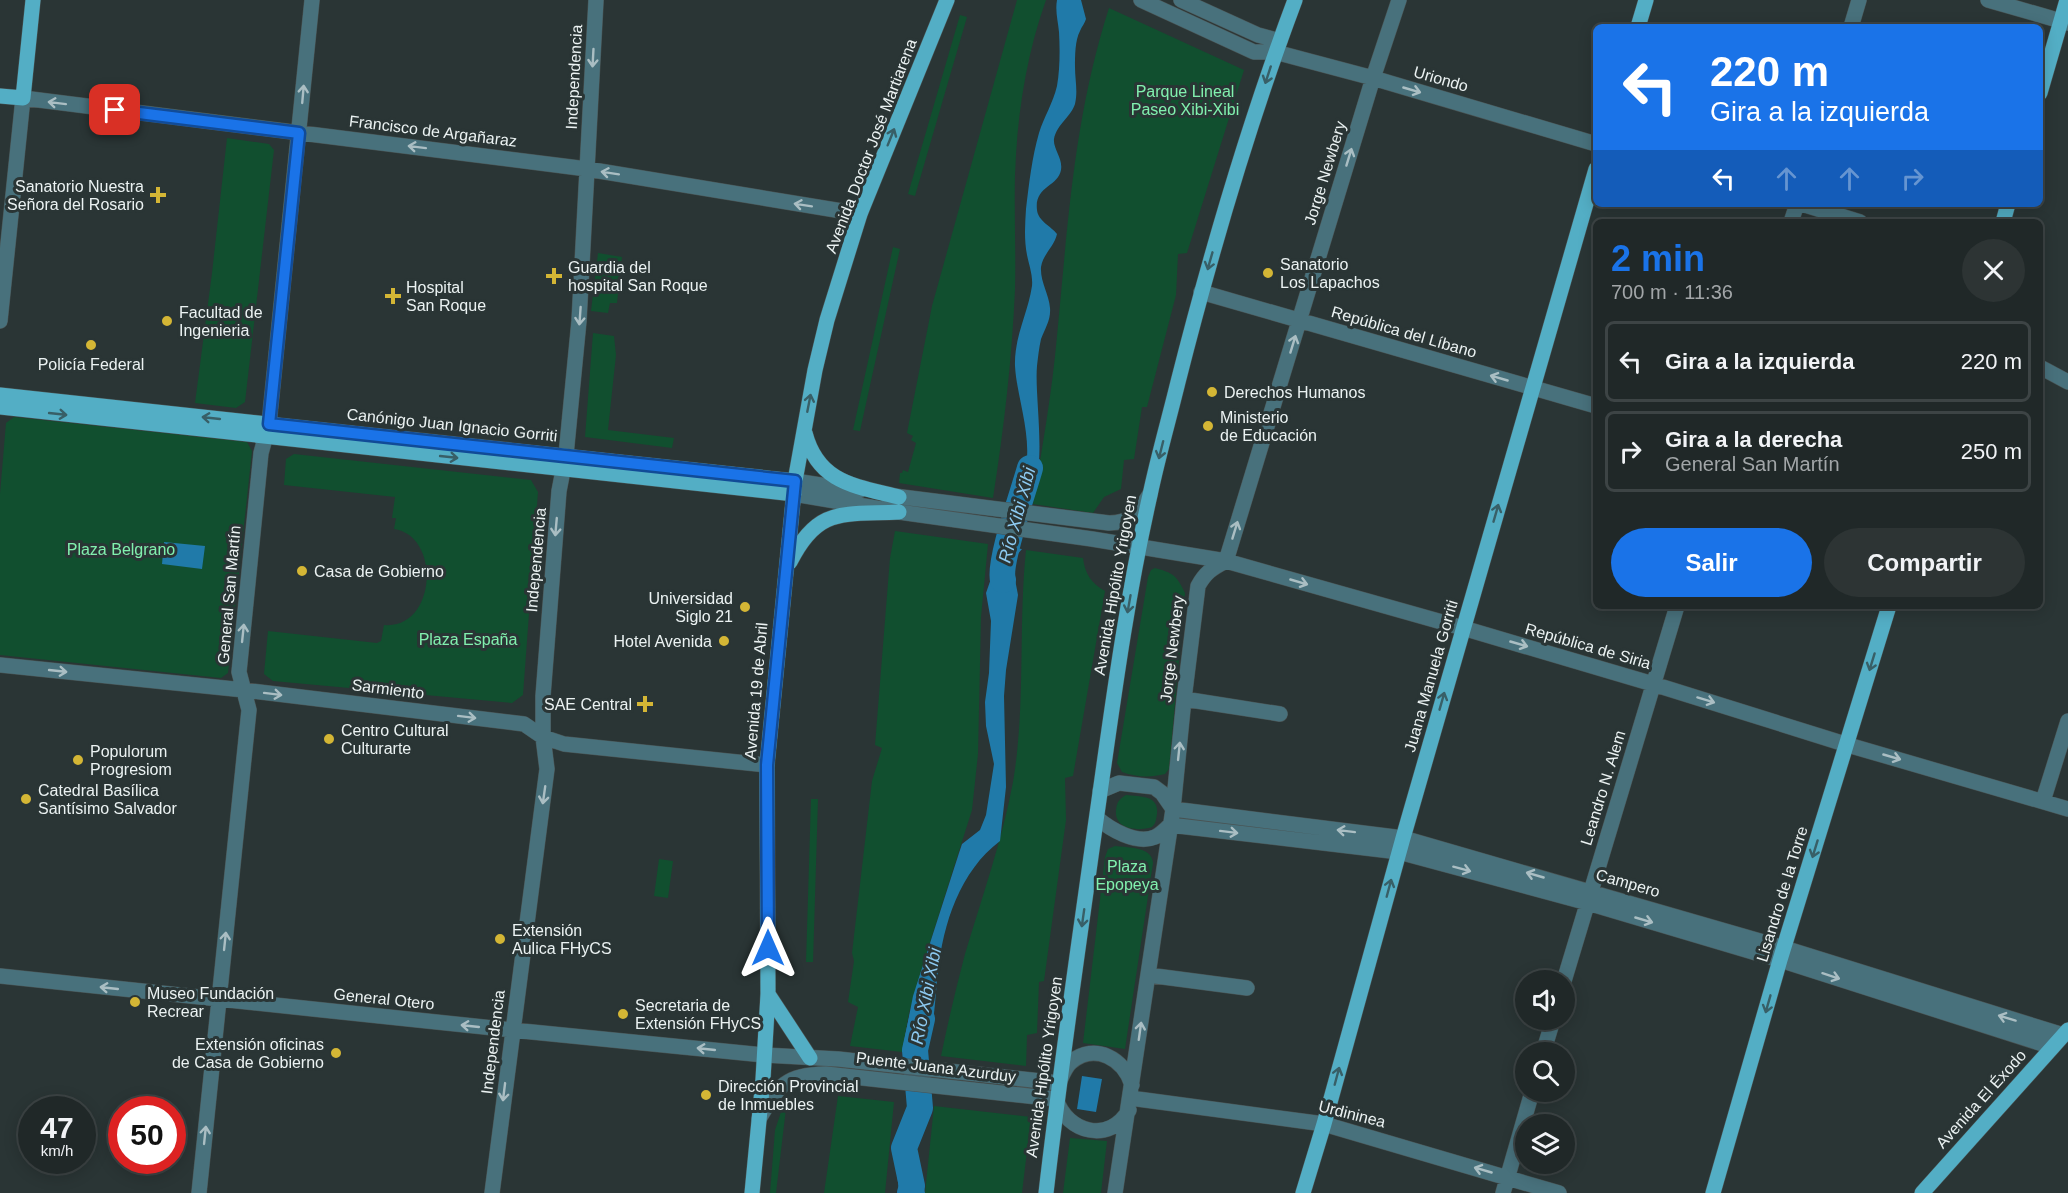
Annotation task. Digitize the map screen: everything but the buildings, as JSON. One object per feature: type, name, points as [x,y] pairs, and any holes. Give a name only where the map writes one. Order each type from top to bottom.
[{"type":"main road","points":[[23,98],[33,0]]},
{"type":"main road","name":"Avenida Doctor José Martiarena","points":[[795,488],[804,430],[827,320],[860,214],[946,0]]},
{"type":"main road","name":"Avenida Hipólito Yrigoyen","points":[[1046,1193],[1056,1099],[1100,791],[1124,631],[1150,494],[1201,292],[1236,173],[1277,46],[1295,0]]},
{"type":"main road","points":[[1639,24],[1646,0]]},
{"type":"main road","points":[[2043,84],[2064,22],[2067,0]]},
{"type":"main road","name":"Francisco de Argañaraz","points":[[0,96],[23,98]]},
{"type":"main road","name":"Juana Manuela Gorriti","points":[[1303,1193],[1593,179]]},
{"type":"main road","name":"Canónigo Juan Ignacio Gorriti","points":[[0,395],[267,430]]},
{"type":"main road","name":"Canónigo Juan Ignacio Gorriti","points":[[0,407],[267,430],[795,488]]},
{"type":"main road","points":[[804,430],[811,451],[824,470],[842,482],[899,504]]},
{"type":"main road","name":"Avenida 19 de Abril","points":[[752,1193],[768,994],[767,765],[795,488]]},
{"type":"main road","points":[[785,573],[799,545],[819,522],[899,504]]},
{"type":"main road","name":"Lisandro de la Torre","points":[[1713,1193],[1782,954],[1888,609]]},
{"type":"main road","points":[[768,994],[810,1058]]},
{"type":"main road","name":"Avenida El Éxodo","points":[[1922,1193],[2066,1033]]},
{"type":"street","name":"General San Martín","points":[[199,1193],[249,710],[239,672],[312,0]]},
{"type":"street","name":"Independencia","points":[[492,1193],[547,769],[543,737],[543,696],[579,321],[596,0]]},
{"type":"street","points":[[1142,0],[1244,48],[1254,51],[1277,46]]},
{"type":"street","points":[[1181,0],[1277,46]]},
{"type":"street","name":"Jorge Newbery","points":[[1115,1193],[1173,809],[1198,586],[1204,575],[1226,561],[1372,78],[1398,0]]},
{"type":"street","points":[[1852,24],[1859,0]]},
{"type":"street","points":[[1988,0],[2064,22]]},
{"type":"street","name":"Uriondo","points":[[1277,46],[1372,78],[1593,143]]},
{"type":"street","name":"Francisco de Argañaraz","points":[[23,98],[587,169],[860,214]]},
{"type":"street","points":[[0,321],[23,98]]},
{"type":"street","points":[[1812,207],[1850,219]]},
{"type":"street","name":"República del Líbano","points":[[1201,292],[1593,405]]},
{"type":"street","points":[[2043,369],[2068,382]]},
{"type":"street","name":"Canónigo Juan Ignacio Gorriti","points":[[795,488],[899,504]]},
{"type":"street","points":[[899,504],[1119,523],[1129,520],[1150,494]]},
{"type":"street","name":"República de Siria","points":[[899,504],[1226,561],[1463,628],[2068,809]]},
{"type":"street","name":"Leandro N. Alem","points":[[1567,970],[1676,609]]},
{"type":"street","name":"Sarmiento","points":[[0,665],[243,690],[524,724],[543,737],[564,744],[767,765]]},
{"type":"street","points":[[1184,699],[1280,714]]},
{"type":"street","points":[[2043,801],[2068,720]]},
{"type":"street","points":[[1100,791],[1119,783],[1154,787],[1162,793],[1173,809]]},
{"type":"street","name":"Campero","points":[[1173,809],[1401,845],[2066,1033]]},
{"type":"street","points":[[1097,818],[1121,835],[1139,838],[1154,838],[1170,825]]},
{"type":"street","name":"Campero","points":[[1170,825],[1401,845]]},
{"type":"street","name":"Campero","points":[[1782,954],[2052,1047]]},
{"type":"street","points":[[1148,975],[1247,988]]},
{"type":"street","name":"General Otero","points":[[0,976],[512,1030],[810,1058],[837,1066]]},
{"type":"street","points":[[1056,1099],[1064,1116],[1070,1122],[1084,1129],[1100,1130],[1121,1120],[1130,1098],[1128,1074],[1124,1067],[1111,1058],[1099,1054],[1079,1057],[1072,1061],[1066,1067],[1059,1083]]},
{"type":"street","points":[[759,1119],[779,1088],[795,1077],[837,1066]]},
{"type":"street","name":"Puente Juana Azurduy","points":[[837,1066],[1059,1083]]},
{"type":"street","name":"Puente Juana Azurduy","points":[[837,1066],[1056,1099]]},
{"type":"street","name":"Urdininea","points":[[1130,1098],[1324,1124],[1559,1193]]},
{"type":"street","points":[[1503,1193],[1529,1102]]},
{"type":"green space","points":[[1017,0],[1046,0],[1028,64],[1018,131],[1015,175],[1014,315],[1007,394],[993,498],[899,483],[900,473],[903,470],[908,472],[916,443],[911,440],[913,436],[907,433],[932,306]]},
{"type":"green space","name":"Parque Lineal Paseo Xibi-Xibi","points":[[1109,8],[1244,70],[1187,253],[1178,254],[1176,295],[1147,407],[1142,407],[1134,459],[1124,460],[1121,489],[1104,497],[1093,513],[1033,504],[1052,378],[1069,211],[1080,130],[1097,49]]},
{"type":"green space","points":[[960,15],[967,17],[915,196],[908,194]]},
{"type":"green space","points":[[227,138],[269,144],[274,150],[245,402],[236,408],[195,403]]},
{"type":"green space","points":[[893,247],[900,249],[860,431],[853,430]]},
{"type":"green space","points":[[598,253],[622,257],[617,303],[610,303],[608,313],[591,311]]},
{"type":"green space","points":[[593,333],[614,336],[616,355],[608,430],[674,438],[672,448],[585,437]]},
{"type":"green space","name":"Plaza Belgrano","points":[[14,417],[247,442],[252,451],[228,673],[221,678],[0,655],[0,494],[6,423]]},
{"type":"green space","name":"Plaza España","points":[[294,454],[531,480],[538,492],[523,695],[512,703],[273,681],[264,674],[268,631],[377,643],[381,641],[384,625],[401,623],[414,613],[423,599],[426,582],[426,564],[420,548],[409,535],[394,529],[396,518],[392,518],[395,497],[284,485],[286,459]]},
{"type":"green space","points":[[895,531],[988,544],[981,617],[978,754],[972,810],[920,974],[909,1013],[902,1052],[850,1046],[858,1007],[848,1002],[872,781],[882,748],[875,745],[890,558]]},
{"type":"green space","points":[[1026,550],[1083,558],[1090,578],[1105,591],[1073,776],[1065,778],[1066,820],[1044,981],[1039,982],[1037,1033],[1027,1035],[1026,1066],[941,1056],[965,954],[997,847],[1013,782],[1021,695],[1022,608]]},
{"type":"green space","points":[[1155,568],[1174,576],[1185,593],[1169,769],[1165,774],[1143,776],[1122,772],[1117,763],[1148,577],[1151,570]]},
{"type":"green space","points":[[1126,795],[1148,798],[1155,803],[1157,814],[1152,827],[1133,829],[1119,821],[1116,816],[1117,805]]},
{"type":"green space","points":[[811,799],[818,799],[813,962],[806,962]]},
{"type":"green space","name":"Plaza Epopeya","points":[[1115,846],[1144,851],[1152,857],[1153,863],[1125,1049],[1083,1043],[1105,857],[1108,849]]},
{"type":"green space","points":[[659,859],[673,861],[668,898],[654,896]]},
{"type":"green space","points":[[838,1096],[894,1102],[885,1193],[824,1193]]},
{"type":"green space","points":[[785,1100],[787,1100],[776,1193],[770,1193],[775,1130]]},
{"type":"green space","points":[[934,1106],[1031,1117],[1022,1193],[925,1193]]},
{"type":"green space","points":[[1070,1138],[1107,1141],[1101,1193],[1063,1193]]},
{"type":"water","points":[[1057,0],[1081,0],[1086,19],[1076,43],[1075,104],[1054,139],[1061,170],[1056,180],[1042,191],[1037,202],[1038,214],[1057,234],[1041,267],[1050,312],[1041,339],[1037,366],[1039,457],[1037,475],[1033,491],[1026,503],[1007,500],[1019,487],[1025,471],[1027,454],[1015,355],[1032,286],[1025,232],[1034,151],[1058,79],[1060,45]]},
{"type":"water","points":[[164,542],[205,546],[202,569],[162,564]]},
{"type":"water","points":[[994,545],[1022,549],[1016,556],[1013,569],[1018,595],[1004,696],[1006,787],[1000,841],[974,867],[949,917],[940,954],[933,1023],[924,1054],[902,1052],[913,996],[962,844],[980,830],[986,815],[994,764],[986,726],[985,702],[989,673],[991,621],[986,593],[994,570]]},
{"type":"water","points":[[1082,1076],[1102,1079],[1096,1112],[1077,1109]]},
{"type":"water","points":[[909,1103],[930,1106],[923,1130],[914,1146],[913,1157],[922,1178],[925,1193],[899,1193],[897,1151]]},
{"type":"waterway","name":"Río Xibi Xibi","points":[[1003,580],[1004,558],[1030,468]]},
{"type":"waterway","name":"Río Xibi Xibi","points":[[910,1193],[912,1186],[904,1148],[920,1108],[915,1050],[922,1019]]},
{"type":"place","name":"Sanatorio Nuestra Señora del Rosario","points":[[158,195]]},
{"type":"place","name":"Sanatorio Los Lapachos","points":[[1268,273]]},
{"type":"place","name":"Guardia del hospital San Roque","points":[[554,276]]},
{"type":"place","name":"Hospital San Roque","points":[[393,296]]},
{"type":"place","name":"Facultad de Ingenieria","points":[[167,321]]},
{"type":"place","name":"Policía Federal","points":[[91,345]]},
{"type":"place","name":"Derechos Humanos","points":[[1212,392]]},
{"type":"place","name":"Ministerio de Educación","points":[[1208,426]]},
{"type":"place","name":"Casa de Gobierno","points":[[302,571]]},
{"type":"place","name":"Universidad Siglo 21","points":[[745,607]]},
{"type":"place","name":"Hotel Avenida","points":[[724,641]]},
{"type":"place","name":"SAE Central","points":[[645,704]]},
{"type":"place","name":"Centro Cultural Culturarte","points":[[329,739]]},
{"type":"place","name":"Populorum Progresiom","points":[[78,760]]},
{"type":"place","name":"Catedral Basílica Santísimo Salvador","points":[[26,799]]},
{"type":"place","name":"Extensión Aulica FHyCS","points":[[500,939]]},
{"type":"place","name":"Museo Fundación Recrear","points":[[135,1002]]},
{"type":"place","name":"Secretaria de Extensión FHyCS","points":[[623,1014]]},
{"type":"place","name":"Extensión oficinas de Casa de Gobierno","points":[[336,1053]]},
{"type":"place","name":"Dirección Provincial de Inmuebles","points":[[706,1095]]},
{"type":"route","points":[[115,110],[299,133],[269,424],[795,481],[767,765],[768,948]]}]
